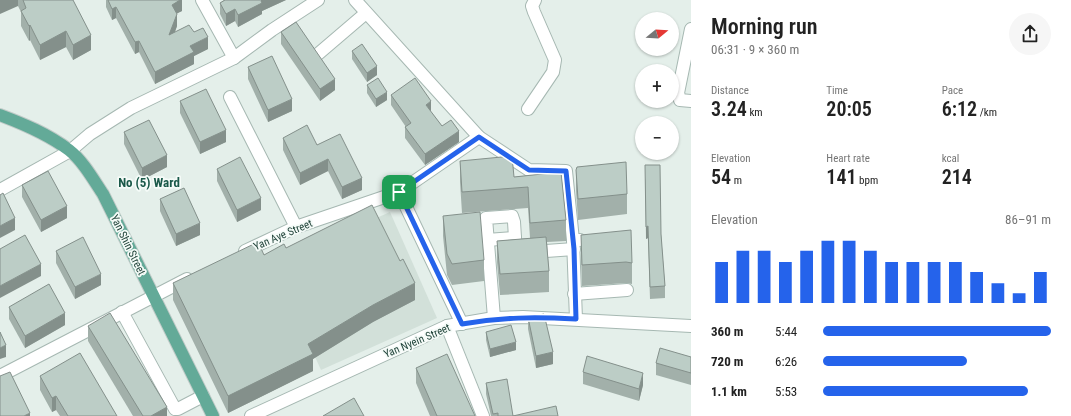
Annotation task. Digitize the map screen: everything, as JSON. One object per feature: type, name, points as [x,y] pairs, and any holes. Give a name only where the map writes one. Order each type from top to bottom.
[{"type":"main road","name":"Yan Shin Street","points":[[0,114],[36,129],[70,150],[89,172],[103,194],[213,416]]},
{"type":"street","points":[[202,0],[234,58]]},
{"type":"street","points":[[0,190],[70,150],[90,134],[131,108],[234,58],[272,30],[318,0]]},
{"type":"street","points":[[355,0],[479,137],[529,170],[566,171],[573,245],[576,319]]},
{"type":"street","points":[[528,109],[555,67],[555,60],[532,6],[535,0]]},
{"type":"street","points":[[318,54],[366,13]]},
{"type":"street","points":[[691,29],[678,93],[680,100],[691,101]]},
{"type":"street","points":[[230,97],[296,227]]},
{"type":"street","name":"Yan Aye Street","points":[[232,258],[296,227],[399,192],[479,137]]},
{"type":"street","points":[[399,192],[462,324]]},
{"type":"street","points":[[494,318],[486,218],[512,216],[514,222],[516,252]]},
{"type":"street","points":[[488,240],[515,238]]},
{"type":"street","points":[[489,253],[516,252],[573,245],[595,239]]},
{"type":"street","points":[[0,376],[153,295],[196,275]]},
{"type":"street","points":[[574,294],[627,290]]},
{"type":"street","points":[[122,312],[175,409],[178,409],[203,396]]},
{"type":"street","name":"Yan Nyein Street","points":[[251,416],[447,326],[494,318],[523,317],[691,326]]},
{"type":"street","points":[[447,326],[483,416]]},
{"type":"shaded area","points":[[390,212],[437,318],[321,370],[273,264]]},
{"type":"building","points":[[23,0],[73,0],[91,35],[73,45],[66,31],[40,45],[21,11],[26,8]]},
{"type":"building","points":[[108,0],[180,0],[172,5],[177,14],[169,35],[189,25],[194,32],[203,28],[208,37],[190,46],[194,52],[155,72],[139,41],[135,42],[116,7],[112,9]]},
{"type":"building","points":[[225,0],[262,0],[262,3],[238,15],[235,9],[226,14],[220,3]]},
{"type":"building","points":[[296,22],[335,79],[320,89],[281,32]]},
{"type":"building","points":[[362,44],[377,66],[367,73],[352,51]]},
{"type":"building","points":[[272,56],[292,99],[268,110],[248,67]]},
{"type":"building","points":[[378,78],[387,92],[376,99],[367,85]]},
{"type":"building","points":[[415,78],[431,101],[426,105],[442,126],[451,120],[459,131],[425,154],[405,127],[411,123],[391,95]]},
{"type":"building","points":[[206,89],[226,130],[200,142],[180,101]]},
{"type":"building","points":[[149,120],[167,155],[142,168],[124,132]]},
{"type":"building","points":[[307,125],[317,145],[340,134],[362,178],[342,187],[328,159],[300,173],[283,138]]},
{"type":"building","points":[[512,156],[514,177],[561,172],[566,220],[530,223],[528,187],[462,192],[460,161]]},
{"type":"building","points":[[240,157],[261,198],[237,210],[217,169]]},
{"type":"building","points":[[626,162],[627,194],[578,199],[577,167]]},
{"type":"building","points":[[645,165],[660,165],[661,234],[665,286],[650,287],[648,226],[646,227]]},
{"type":"building","points":[[48,171],[67,206],[41,220],[22,185]]},
{"type":"building","points":[[184,188],[200,223],[176,234],[160,199]]},
{"type":"building","points":[[3,193],[15,218],[0,226],[0,195]]},
{"type":"building","points":[[372,205],[400,261],[403,259],[415,283],[373,305],[308,344],[313,354],[228,396],[173,283],[258,242],[264,255],[284,244],[286,248]]},
{"type":"building","points":[[480,212],[484,260],[452,264],[447,254],[443,216]]},
{"type":"building","points":[[631,230],[632,263],[626,262],[582,265],[581,235]]},
{"type":"building","points":[[25,235],[41,264],[0,286],[0,249]]},
{"type":"building","points":[[83,237],[101,274],[75,287],[56,251]]},
{"type":"building","points":[[546,237],[549,271],[500,274],[497,241]]},
{"type":"building","points":[[49,284],[65,313],[25,336],[9,307]]},
{"type":"building","points":[[110,313],[167,407],[151,416],[143,416],[88,326]]},
{"type":"building","points":[[544,314],[553,352],[536,356],[528,317]]},
{"type":"building","points":[[511,325],[516,342],[490,349],[486,332]]},
{"type":"building","points":[[0,332],[6,345],[0,348]]},
{"type":"building","points":[[660,348],[691,357],[691,373],[656,363]]},
{"type":"building","points":[[80,353],[117,416],[68,416],[56,396],[52,398],[40,376]]},
{"type":"building","points":[[447,354],[475,416],[437,416],[416,368]]},
{"type":"building","points":[[587,356],[643,373],[639,389],[583,372]]},
{"type":"building","points":[[10,372],[30,413],[24,416],[0,416],[0,376]]},
{"type":"building","points":[[507,379],[513,416],[498,416],[498,413],[493,414],[486,383]]},
{"type":"building","points":[[354,398],[364,416],[323,416]]},
{"type":"building","points":[[556,406],[558,416],[513,416]]},
{"type":"district","name":"No (5) Ward","points":[[149,182]]},
{"type":"route","points":[[479,137],[529,170],[566,171],[574,249],[574,294],[576,319],[523,317],[494,318],[462,324],[399,192],[479,137]]}]
